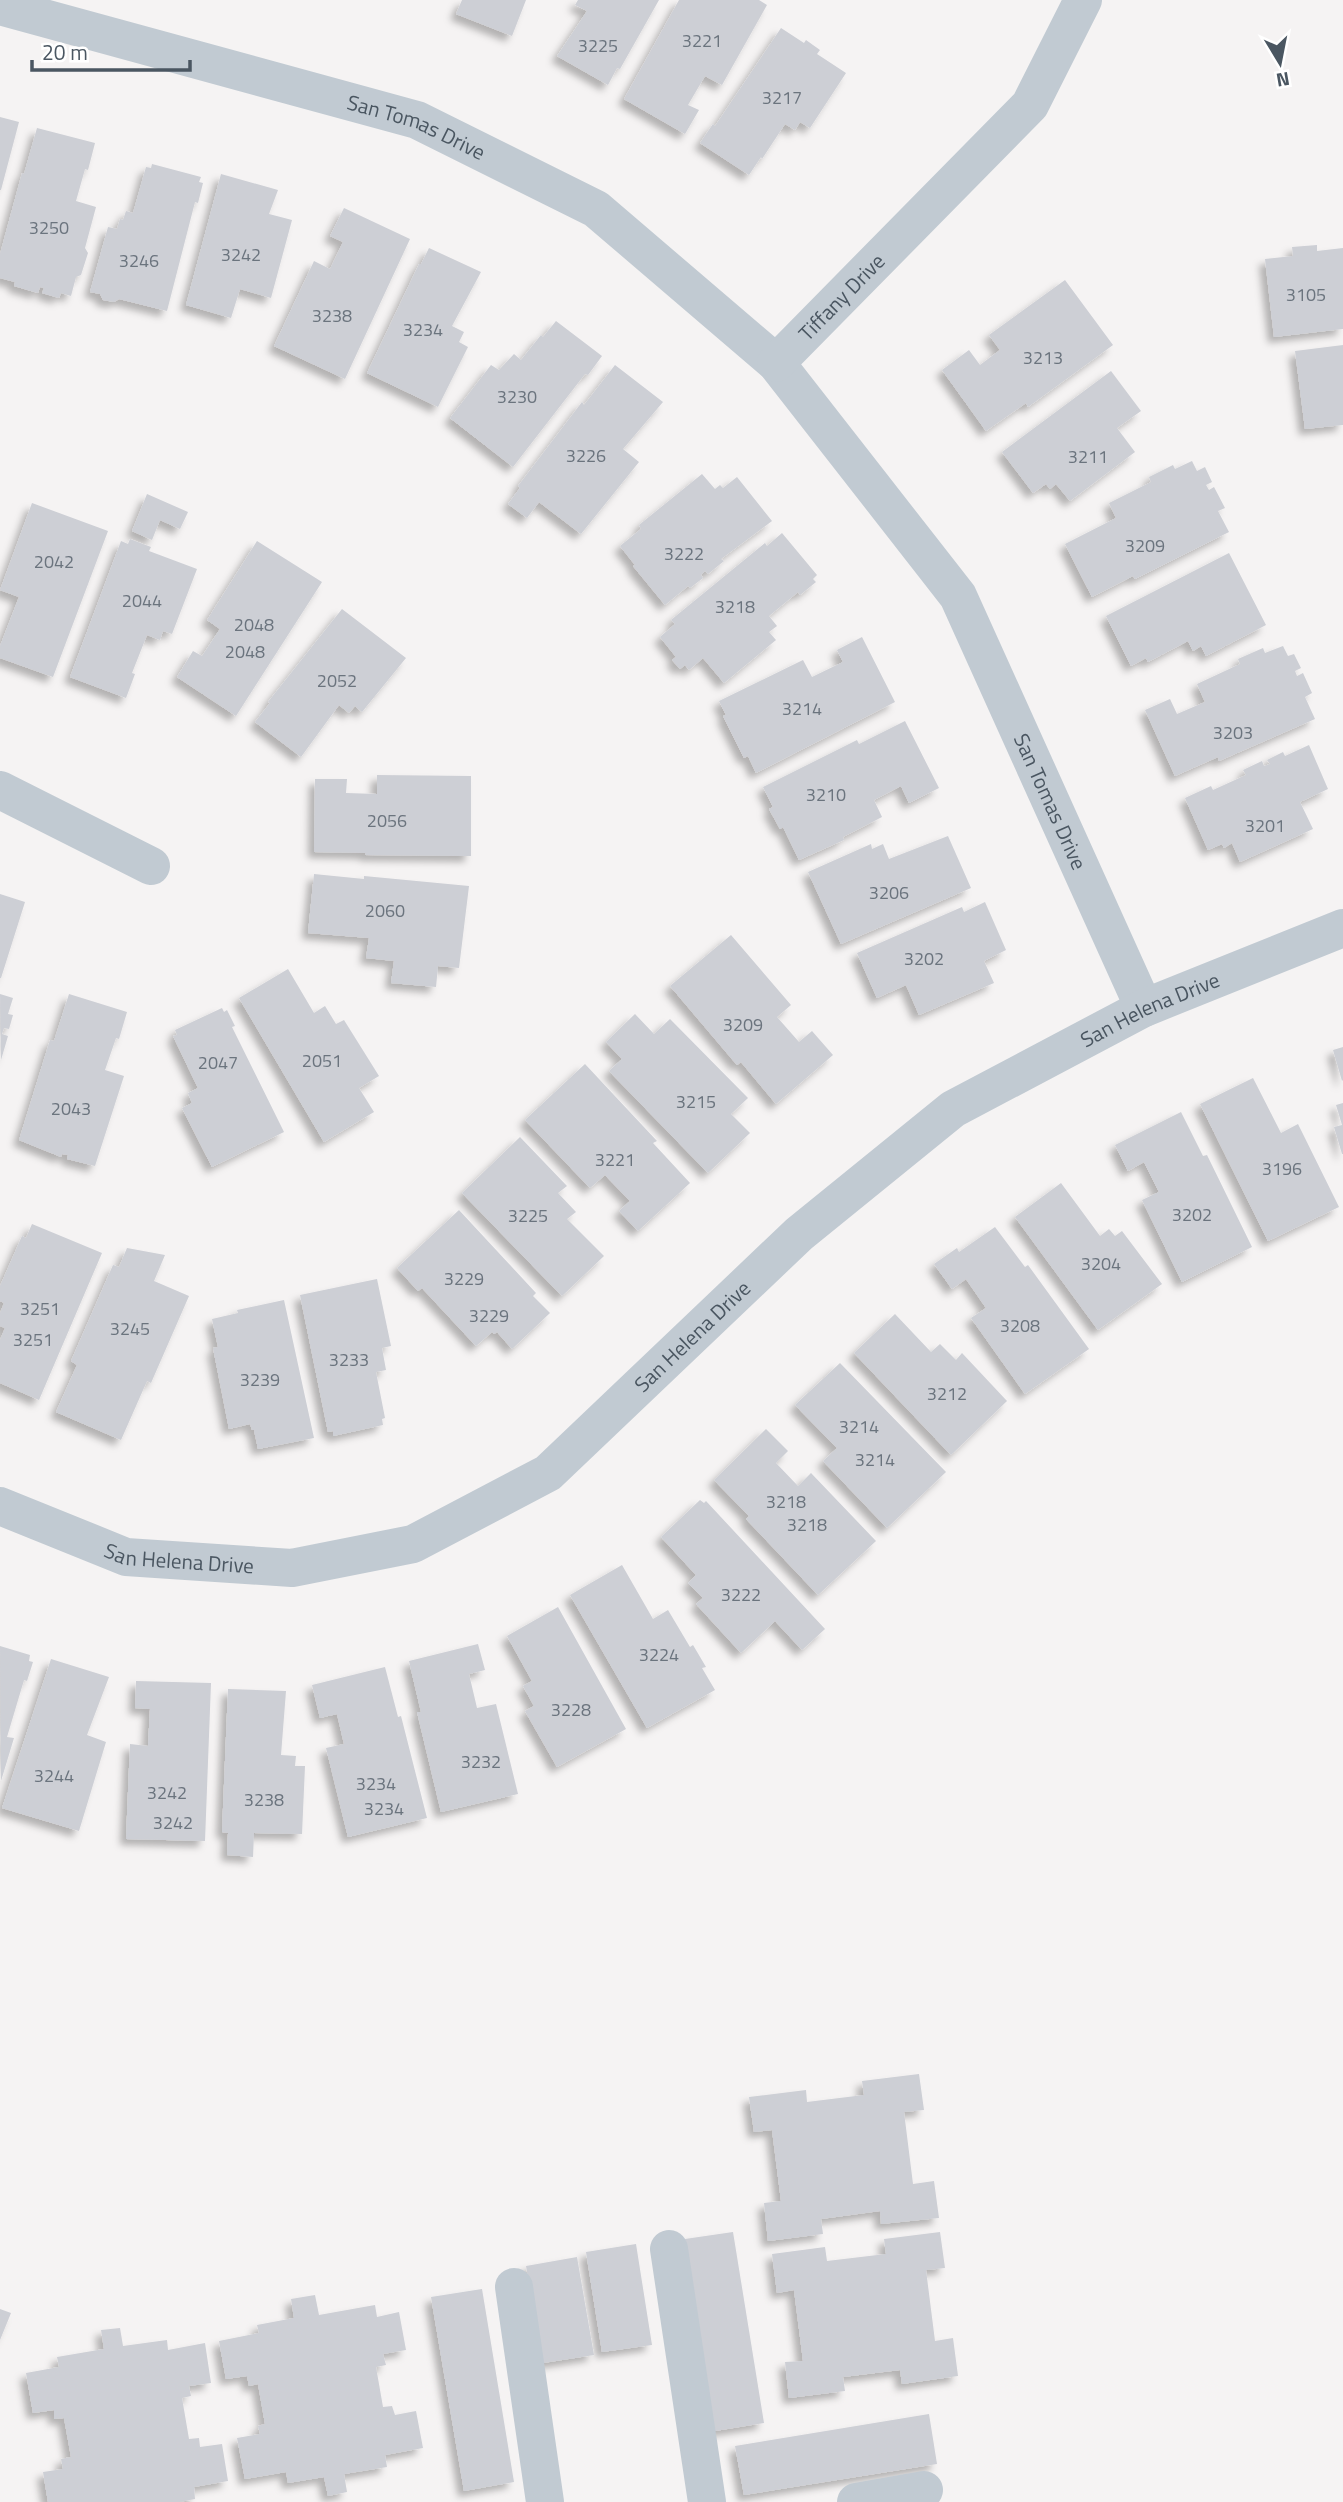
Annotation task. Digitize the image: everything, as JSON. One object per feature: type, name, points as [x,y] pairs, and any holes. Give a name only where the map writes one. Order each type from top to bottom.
[{"type":"street","name":"Tiffany Drive","points":[[776,363],[1030,106],[1083,0]]},
{"type":"street","name":"San Tomas Drive","points":[[0,6],[417,120],[596,209],[776,363],[956,594],[1144,1008]]},
{"type":"street","points":[[0,790],[152,866]]},
{"type":"street","name":"San Helena Drive","points":[[0,1507],[127,1557],[292,1569],[413,1544],[548,1473],[799,1234],[953,1109],[1144,1008],[1343,928]]},
{"type":"street","points":[[669,2249],[708,2502]]},
{"type":"street","points":[[514,2287],[545,2502]]},
{"type":"street","points":[[856,2502],[924,2490]]},
{"type":"building","points":[[462,0],[526,0],[512,36],[456,14]]},
{"type":"building","points":[[578,0],[659,0],[608,85],[557,56],[587,11],[575,5]]},
{"type":"building","points":[[679,0],[759,0],[767,5],[722,85],[705,76],[688,105],[699,110],[685,134],[624,99]]},
{"type":"building","points":[[781,28],[804,43],[806,40],[820,50],[817,54],[846,73],[810,128],[800,122],[795,130],[785,124],[749,175],[700,143],[713,124],[715,126]]},
{"type":"building","points":[[0,117],[19,122],[1,190],[0,190]]},
{"type":"building","points":[[37,128],[95,143],[76,201],[96,207],[85,248],[88,253],[81,275],[76,277],[71,296],[61,293],[59,298],[42,293],[44,288],[40,287],[38,293],[14,286],[15,282],[0,278],[0,254]]},
{"type":"building","points":[[152,164],[201,177],[199,182],[203,183],[198,203],[195,202],[167,311],[119,299],[114,302],[103,300],[100,294],[90,292],[108,227],[117,229],[126,211],[133,213],[146,167],[151,168]]},
{"type":"building","points":[[221,174],[278,190],[269,214],[292,220],[271,298],[240,289],[231,318],[186,305]]},
{"type":"building","points":[[344,208],[410,239],[345,379],[274,346],[314,261],[330,269],[343,242],[330,236]]},
{"type":"building","points":[[1317,245],[1317,251],[1343,248],[1343,329],[1274,337],[1265,259],[1293,256],[1292,247]]},
{"type":"building","points":[[429,248],[481,272],[452,326],[464,332],[459,342],[468,347],[438,407],[367,373]]},
{"type":"building","points":[[1065,280],[1113,345],[1028,407],[1026,403],[986,431],[942,370],[969,350],[980,365],[1000,350],[989,335]]},
{"type":"building","points":[[556,321],[602,356],[513,467],[450,418],[491,365],[499,370],[514,354],[521,360]]},
{"type":"building","points":[[1343,345],[1343,425],[1305,429],[1295,351]]},
{"type":"building","points":[[615,365],[663,402],[623,449],[639,462],[581,534],[539,502],[527,518],[508,504],[520,488],[518,486],[582,402],[584,405]]},
{"type":"building","points":[[1111,371],[1141,411],[1117,428],[1135,452],[1070,501],[1056,484],[1050,489],[1046,484],[1033,493],[1002,452]]},
{"type":"building","points":[[1192,461],[1197,471],[1205,467],[1212,482],[1206,485],[1209,490],[1214,487],[1225,508],[1218,511],[1229,532],[1135,579],[1133,576],[1092,597],[1065,544],[1116,518],[1109,503],[1151,482],[1149,477],[1173,465],[1175,469]]},
{"type":"building","points":[[702,474],[715,489],[720,485],[723,488],[737,477],[772,521],[721,559],[724,561],[708,574],[705,571],[701,575],[703,578],[690,588],[688,586],[665,605],[620,546],[641,529],[639,525]]},
{"type":"building","points":[[147,494],[188,512],[180,529],[160,520],[152,540],[132,531]]},
{"type":"building","points":[[32,503],[108,531],[53,677],[0,658],[0,646],[19,597],[0,590]]},
{"type":"building","points":[[782,533],[817,575],[813,579],[816,582],[800,595],[798,592],[769,616],[777,626],[769,632],[776,640],[724,683],[703,658],[689,670],[685,665],[680,669],[672,660],[676,657],[660,637],[675,624],[671,620],[765,543],[767,546]]},
{"type":"building","points":[[130,539],[151,547],[149,551],[197,569],[172,634],[163,631],[160,640],[147,635],[132,673],[135,674],[126,698],[70,677],[121,541],[128,544]]},
{"type":"building","points":[[257,541],[322,582],[236,716],[177,677],[193,651],[202,656],[220,629],[207,620]]},
{"type":"building","points":[[1229,553],[1266,625],[1206,656],[1201,646],[1193,651],[1188,641],[1148,662],[1146,658],[1131,666],[1106,616]]},
{"type":"building","points":[[342,609],[406,658],[362,712],[355,706],[349,713],[339,705],[301,757],[255,722]]},
{"type":"building","points":[[862,637],[895,702],[756,773],[748,756],[744,758],[723,716],[726,715],[719,701],[803,660],[812,677],[843,662],[837,650]]},
{"type":"building","points":[[1283,646],[1288,656],[1294,654],[1301,668],[1295,671],[1297,676],[1303,673],[1312,693],[1305,697],[1315,719],[1219,761],[1218,757],[1175,776],[1145,710],[1170,699],[1177,714],[1205,702],[1197,684],[1240,664],[1238,659],[1263,648],[1265,653]]},
{"type":"building","points":[[905,721],[939,788],[909,803],[901,786],[874,800],[882,817],[843,837],[844,840],[799,860],[783,827],[780,829],[769,809],[773,807],[763,787],[857,740],[859,744]]},
{"type":"building","points":[[1309,745],[1328,789],[1300,802],[1313,829],[1240,862],[1232,843],[1224,848],[1222,844],[1208,850],[1185,798],[1211,786],[1213,790],[1246,775],[1243,770],[1262,761],[1264,766],[1270,764],[1267,760],[1283,752],[1285,756]]},
{"type":"building","points":[[377,775],[471,776],[471,856],[314,852],[315,779],[347,779],[346,793],[377,794]]},
{"type":"building","points":[[948,836],[971,888],[841,944],[808,872],[871,844],[872,849],[883,844],[889,859]]},
{"type":"building","points":[[314,874],[469,886],[459,968],[438,966],[436,987],[391,983],[394,961],[366,958],[369,938],[308,933]]},
{"type":"building","points":[[0,894],[25,902],[1,978],[0,978]]},
{"type":"building","points":[[985,902],[1006,950],[984,961],[994,983],[919,1015],[906,985],[877,998],[857,953],[962,907],[964,912]]},
{"type":"building","points":[[731,935],[791,1005],[777,1017],[799,1042],[812,1031],[833,1055],[776,1104],[741,1062],[737,1065],[670,986]]},
{"type":"building","points":[[288,969],[314,1013],[325,1006],[336,1024],[344,1020],[379,1076],[359,1088],[374,1112],[324,1142],[239,998]]},
{"type":"building","points":[[0,994],[13,998],[8,1014],[13,1015],[9,1029],[4,1028],[2,1034],[8,1036],[1,1060]]},
{"type":"building","points":[[69,994],[127,1012],[105,1070],[124,1076],[95,1166],[67,1159],[68,1155],[62,1154],[61,1157],[19,1140],[50,1040],[54,1041]]},
{"type":"building","points":[[222,1008],[224,1012],[227,1010],[235,1026],[232,1027],[284,1132],[212,1167],[182,1108],[192,1103],[188,1093],[198,1088],[173,1036],[177,1035],[175,1030]]},
{"type":"building","points":[[635,1014],[654,1034],[670,1019],[748,1098],[731,1114],[750,1133],[708,1173],[609,1071],[622,1059],[606,1042]]},
{"type":"building","points":[[1343,1047],[1343,1080],[1342,1081],[1333,1050]]},
{"type":"building","points":[[585,1064],[657,1141],[653,1143],[690,1183],[638,1231],[619,1211],[630,1201],[605,1175],[590,1188],[525,1120]]},
{"type":"building","points":[[1253,1078],[1281,1133],[1298,1124],[1339,1207],[1268,1241],[1200,1104]]},
{"type":"building","points":[[1343,1103],[1342,1154],[1334,1127],[1342,1125],[1336,1105]]},
{"type":"building","points":[[1181,1112],[1203,1156],[1207,1155],[1252,1247],[1182,1282],[1142,1200],[1159,1192],[1144,1162],[1128,1171],[1115,1145]]},
{"type":"building","points":[[520,1137],[567,1186],[558,1193],[576,1212],[567,1219],[604,1256],[562,1296],[462,1193]]},
{"type":"building","points":[[1061,1183],[1100,1236],[1109,1229],[1115,1236],[1122,1231],[1162,1284],[1098,1330],[1015,1217]]},
{"type":"building","points":[[459,1210],[536,1293],[533,1296],[550,1313],[512,1349],[497,1332],[492,1332],[476,1346],[422,1288],[418,1291],[397,1268]]},
{"type":"building","points":[[32,1224],[102,1253],[39,1400],[0,1383],[0,1340],[5,1328],[0,1326],[0,1313],[4,1303],[0,1301],[0,1286],[22,1236],[26,1238]]},
{"type":"building","points":[[995,1227],[1025,1267],[1028,1265],[1089,1349],[1025,1394],[971,1318],[986,1308],[966,1279],[952,1289],[934,1264],[957,1248],[959,1252]]},
{"type":"building","points":[[127,1248],[165,1255],[154,1281],[189,1296],[151,1383],[147,1381],[121,1440],[56,1412],[77,1365],[71,1361],[113,1265],[119,1267]]},
{"type":"building","points":[[377,1279],[391,1346],[382,1348],[386,1370],[376,1372],[385,1418],[382,1419],[383,1425],[333,1436],[333,1431],[328,1432],[300,1295]]},
{"type":"building","points":[[284,1300],[314,1438],[258,1449],[250,1424],[229,1429],[213,1348],[218,1347],[212,1319],[238,1313],[237,1310]]},
{"type":"building","points":[[895,1314],[931,1352],[940,1344],[956,1360],[962,1353],[1007,1401],[951,1455],[854,1353]]},
{"type":"building","points":[[840,1363],[946,1472],[887,1528],[823,1461],[837,1448],[795,1405]]},
{"type":"building","points":[[766,1429],[788,1451],[776,1463],[798,1486],[811,1473],[876,1541],[818,1595],[746,1519],[749,1516],[714,1480]]},
{"type":"building","points":[[700,1500],[704,1503],[706,1501],[825,1629],[802,1650],[775,1621],[741,1653],[696,1604],[703,1598],[688,1583],[696,1575],[661,1537]]},
{"type":"building","points":[[622,1565],[653,1619],[668,1610],[690,1647],[693,1645],[706,1667],[702,1668],[715,1690],[647,1728],[570,1595]]},
{"type":"building","points":[[558,1607],[626,1729],[557,1767],[525,1711],[534,1706],[523,1686],[532,1681],[507,1636]]},
{"type":"building","points":[[478,1644],[485,1670],[469,1674],[477,1708],[496,1704],[518,1794],[441,1812],[417,1712],[421,1712],[409,1661]]},
{"type":"building","points":[[0,1646],[30,1655],[29,1661],[33,1662],[27,1681],[24,1680],[7,1737],[14,1738],[1,1781]]},
{"type":"building","points":[[51,1659],[109,1677],[87,1735],[106,1742],[79,1831],[2,1808]]},
{"type":"building","points":[[385,1667],[398,1717],[401,1716],[427,1818],[348,1837],[326,1748],[344,1744],[337,1714],[320,1718],[312,1685]]},
{"type":"building","points":[[136,1681],[211,1683],[205,1841],[126,1839],[130,1744],[148,1746],[150,1709],[135,1708]]},
{"type":"building","points":[[228,1689],[286,1691],[281,1755],[296,1756],[295,1766],[305,1766],[302,1834],[254,1833],[253,1857],[227,1855],[228,1833],[222,1832]]},
{"type":"building","points":[[919,2074],[924,2110],[904,2112],[913,2184],[934,2181],[939,2218],[881,2224],[880,2211],[821,2219],[823,2234],[768,2241],[764,2203],[781,2201],[772,2130],[754,2132],[749,2097],[806,2090],[807,2102],[864,2095],[862,2081]]},
{"type":"building","points":[[733,2232],[764,2423],[715,2431],[685,2239]]},
{"type":"building","points":[[940,2232],[945,2268],[926,2270],[935,2341],[953,2338],[958,2376],[902,2384],[900,2370],[843,2377],[845,2391],[789,2398],[785,2362],[803,2361],[794,2290],[777,2293],[772,2254],[825,2247],[827,2261],[886,2254],[884,2239]]},
{"type":"building","points":[[636,2244],[652,2345],[602,2352],[586,2252]]},
{"type":"building","points":[[577,2257],[594,2355],[543,2363],[526,2266]]},
{"type":"building","points":[[482,2289],[514,2482],[464,2491],[431,2297]]},
{"type":"building","points":[[315,2295],[319,2315],[375,2305],[377,2317],[399,2312],[406,2350],[383,2354],[386,2365],[376,2367],[383,2407],[392,2406],[395,2415],[416,2411],[423,2448],[385,2455],[387,2467],[344,2474],[347,2492],[328,2496],[324,2477],[288,2483],[286,2472],[245,2479],[237,2438],[260,2434],[258,2426],[265,2424],[258,2384],[249,2386],[247,2376],[226,2379],[219,2341],[259,2333],[257,2325],[294,2318],[291,2299]]},
{"type":"building","points":[[0,2309],[11,2313],[0,2340]]},
{"type":"building","points":[[120,2328],[123,2346],[167,2340],[168,2350],[205,2343],[211,2383],[189,2386],[191,2396],[182,2398],[189,2439],[199,2438],[200,2447],[222,2444],[228,2481],[194,2487],[195,2499],[179,2502],[48,2502],[43,2472],[63,2469],[61,2459],[71,2457],[64,2418],[54,2419],[54,2410],[33,2413],[26,2373],[59,2367],[57,2357],[104,2349],[101,2330]]},
{"type":"building","points":[[929,2414],[937,2464],[744,2495],[735,2446]]}]
